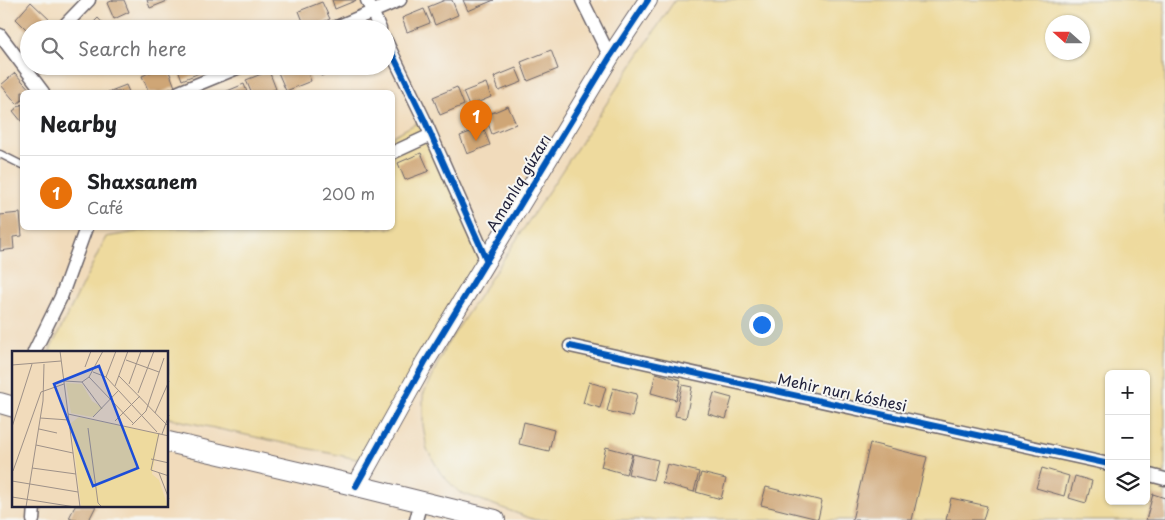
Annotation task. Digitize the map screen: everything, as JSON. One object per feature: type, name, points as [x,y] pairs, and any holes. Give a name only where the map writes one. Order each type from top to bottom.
[{"type":"main road","points":[[169,442],[356,486],[418,511],[495,520]]},
{"type":"street","points":[[70,20],[89,0]]},
{"type":"street","points":[[346,20],[369,6],[400,0]]},
{"type":"street","points":[[582,0],[610,57]]},
{"type":"street","name":"Amanlıq gúzarı","points":[[356,486],[426,362],[610,57],[648,0]]},
{"type":"street","points":[[369,6],[376,20]]},
{"type":"street","points":[[0,35],[20,56]]},
{"type":"street","points":[[395,60],[432,135],[487,261]]},
{"type":"street","points":[[37,75],[42,90]]},
{"type":"street","points":[[184,90],[220,75]]},
{"type":"street","points":[[395,151],[432,135]]},
{"type":"street","points":[[34,351],[61,297],[85,230]]},
{"type":"street","name":"Mehir nurı kóshesi","points":[[570,346],[1105,463]]},
{"type":"street","points":[[1150,475],[1165,479]]},
{"type":"lane","points":[[0,154],[20,164]]},
{"type":"sand","points":[[675,0],[1165,0],[1165,520],[535,520],[459,492],[441,474],[427,449],[423,425],[423,395],[446,346]]},
{"type":"sand","points":[[424,119],[484,261],[361,460],[169,418],[169,351],[49,351],[106,237],[147,230],[395,230],[395,135]]},
{"type":"building","points":[[114,0],[124,0],[129,12],[114,19],[107,3]]},
{"type":"building","points":[[147,0],[170,0],[150,8]]},
{"type":"building","points":[[332,0],[357,0],[335,9]]},
{"type":"building","points":[[445,0],[452,0],[458,15],[435,25],[428,7]]},
{"type":"building","points":[[463,0],[494,0],[468,11]]},
{"type":"building","points":[[31,2],[50,20],[20,20],[20,23],[16,19]]},
{"type":"building","points":[[322,2],[330,19],[302,20],[299,11]]},
{"type":"building","points":[[424,9],[430,23],[407,32],[402,18]]},
{"type":"building","points":[[551,50],[558,69],[528,81],[521,62]]},
{"type":"building","points":[[516,68],[522,82],[499,91],[494,77]]},
{"type":"building","points":[[15,73],[30,90],[20,90],[20,102],[17,104],[1,85]]},
{"type":"building","points":[[170,75],[175,87],[167,90],[148,90],[142,76]]},
{"type":"building","points":[[180,75],[194,75],[182,80]]},
{"type":"building","points":[[259,75],[271,75],[276,89],[250,90],[246,80]]},
{"type":"building","points":[[279,75],[309,75],[311,81],[286,90]]},
{"type":"building","points":[[486,83],[491,97],[469,106],[463,92]]},
{"type":"building","points":[[244,84],[246,90],[230,90]]},
{"type":"building","points":[[126,85],[128,90],[113,90]]},
{"type":"building","points":[[457,87],[464,105],[440,115],[433,97]]},
{"type":"building","points":[[20,106],[20,120],[13,111]]},
{"type":"building","points":[[508,106],[516,124],[492,134],[485,116]]},
{"type":"building","points":[[483,127],[490,145],[467,154],[460,136]]},
{"type":"building","points":[[421,153],[429,171],[405,180],[398,163]]},
{"type":"building","points":[[20,213],[22,236],[13,237],[14,249],[0,251],[0,215]]},
{"type":"building","points":[[656,373],[681,380],[676,400],[651,393]]},
{"type":"building","points":[[589,382],[606,387],[600,408],[583,403]]},
{"type":"building","points":[[682,385],[692,387],[686,418],[675,416]]},
{"type":"building","points":[[613,388],[637,394],[632,417],[607,411]]},
{"type":"building","points":[[714,393],[732,398],[726,419],[708,414]]},
{"type":"building","points":[[524,422],[554,430],[549,451],[519,444]]},
{"type":"building","points":[[870,443],[927,457],[912,520],[852,520]]},
{"type":"building","points":[[606,447],[632,454],[626,474],[601,467]]},
{"type":"building","points":[[633,454],[658,460],[653,480],[628,474]]},
{"type":"building","points":[[667,464],[699,472],[694,492],[662,483]]},
{"type":"building","points":[[1042,468],[1069,476],[1064,496],[1036,488]]},
{"type":"building","points":[[701,473],[726,479],[721,499],[696,492]]},
{"type":"building","points":[[1075,476],[1092,481],[1086,503],[1069,498]]},
{"type":"building","points":[[766,487],[822,501],[818,519],[761,505]]},
{"type":"building","points":[[1153,494],[1165,498],[1165,520],[1146,520]]},
{"type":"building","points":[[951,498],[987,506],[983,520],[946,520]]},
{"type":"building","points":[[74,508],[95,508],[89,520],[69,518]]},
{"type":"cycle path","points":[[356,486],[425,362],[610,57],[648,0]]},
{"type":"cycle path","points":[[395,59],[424,119],[487,261]]},
{"type":"cycle path","points":[[570,346],[1105,463]]},
{"type":"place","name":"Shaxsanem","points":[[476,141]]}]
